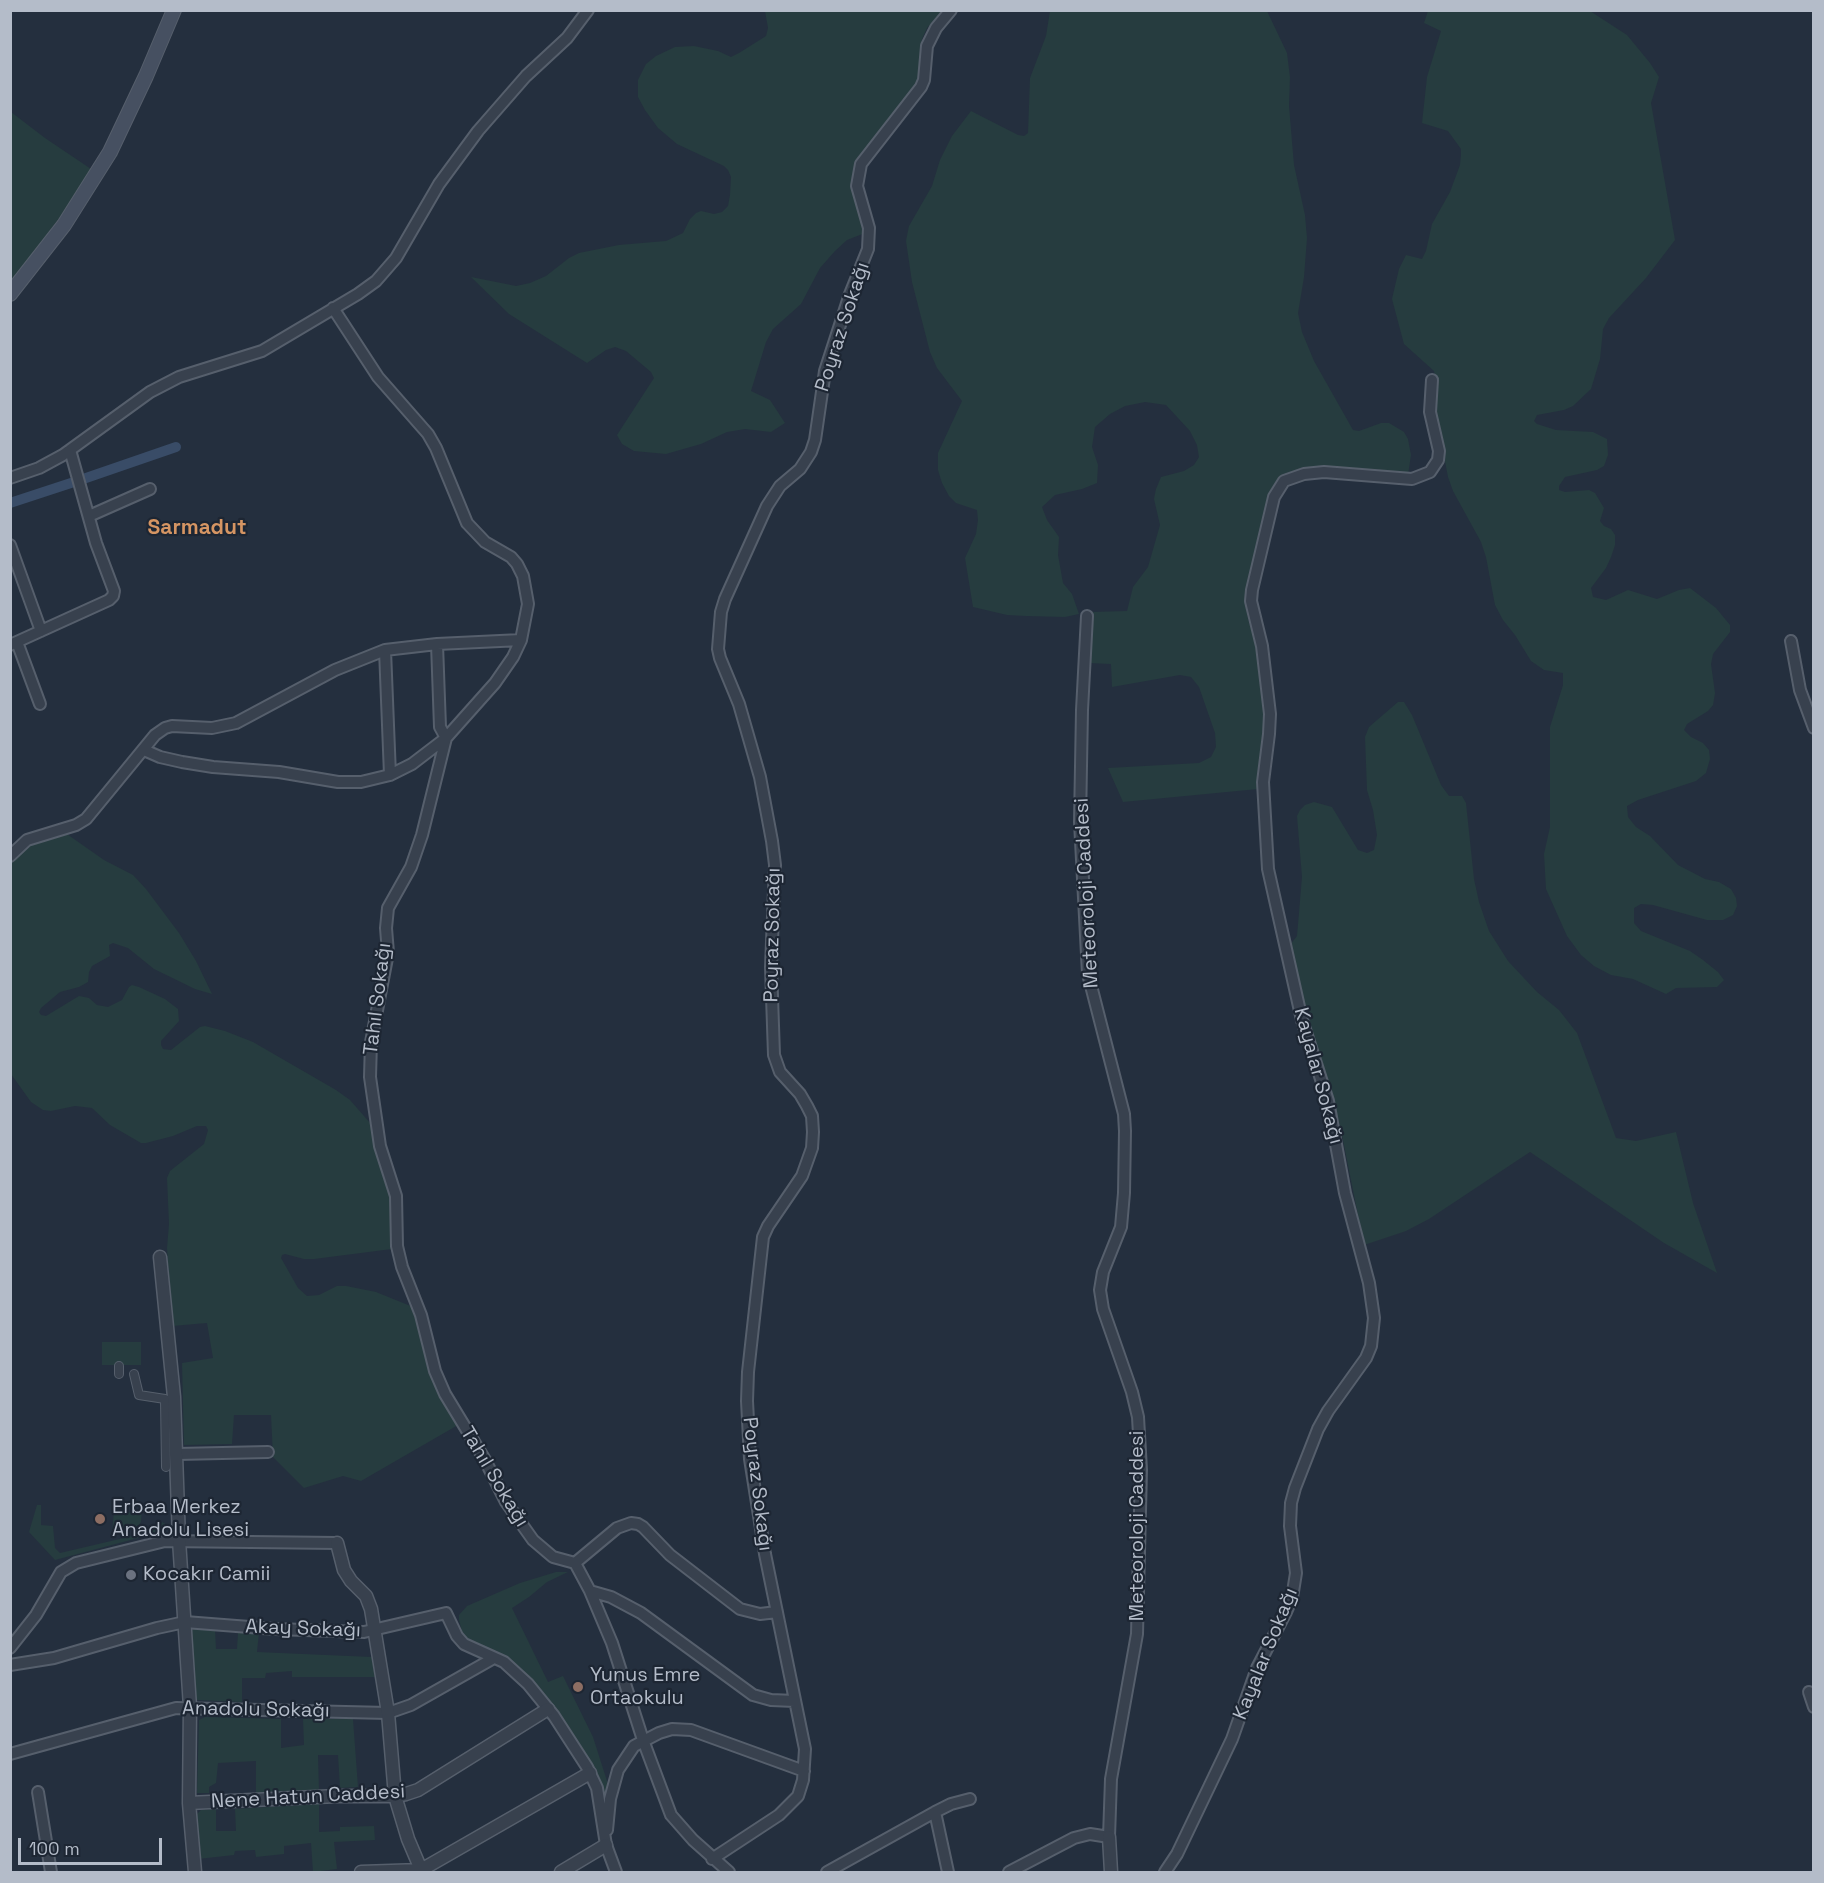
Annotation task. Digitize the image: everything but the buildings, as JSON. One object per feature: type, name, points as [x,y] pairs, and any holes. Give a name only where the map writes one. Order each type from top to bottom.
[{"type":"main road","points":[[10,294],[64,225],[110,153],[147,76],[174,10]]},
{"type":"street","points":[[10,478],[39,468],[70,450],[120,412],[157,388],[179,377],[262,351],[366,289],[385,272],[402,248],[439,184],[478,131],[526,76],[567,38],[588,10]]},
{"type":"street","name":"Poyraz Sokağı","points":[[712,1859],[780,1815],[794,1802],[801,1789],[804,1771],[805,1749],[777,1612],[750,1459],[747,1401],[748,1372],[763,1237],[802,1176],[812,1148],[813,1132],[812,1116],[807,1106],[780,1072],[774,1055],[771,968],[775,865],[772,841],[759,777],[739,704],[720,658],[719,631],[725,599],[767,506],[780,486],[807,460],[813,446],[825,371],[849,294],[868,249],[869,228],[856,186],[861,164],[921,87],[924,80],[925,57],[931,37],[951,10]]},
{"type":"street","name":"Tahıl Sokağı","points":[[333,308],[378,377],[428,434],[441,458],[468,523],[485,543],[511,557],[523,576],[528,604],[521,639],[513,657],[495,683],[446,738],[422,835],[411,867],[388,908],[386,928],[388,953],[371,1042],[372,1096],[380,1146],[396,1197],[399,1257],[421,1315],[435,1371],[517,1519],[544,1551],[553,1557],[574,1563]]},
{"type":"street","name":"Kayalar Sokağı","points":[[1165,1872],[1177,1854],[1210,1785],[1235,1730],[1257,1668],[1292,1598],[1296,1573],[1290,1526],[1295,1488],[1318,1429],[1366,1358],[1371,1346],[1374,1318],[1369,1283],[1345,1193],[1328,1101],[1302,1020],[1268,869],[1263,782],[1270,714],[1262,646],[1251,601],[1252,590],[1274,497],[1284,481],[1304,474],[1324,472],[1412,478],[1430,472],[1438,460],[1439,451],[1430,412],[1432,380]]},
{"type":"street","points":[[40,705],[14,644],[109,600],[114,591],[70,450]]},
{"type":"street","points":[[89,516],[150,489]]},
{"type":"street","points":[[10,545],[40,631]]},
{"type":"street","name":"Meteoroloji Caddesi","points":[[1087,616],[1082,710],[1080,822],[1087,964],[1090,990],[1124,1114],[1125,1131],[1121,1227],[1103,1272],[1100,1290],[1103,1309],[1136,1403],[1141,1470],[1137,1634],[1111,1779],[1109,1837],[1112,1872]]},
{"type":"street","points":[[10,856],[27,840],[76,825],[86,819],[159,731],[165,728],[172,726],[212,728],[236,723],[335,670],[385,650],[521,639]]},
{"type":"street","points":[[1791,641],[1800,690],[1814,728]]},
{"type":"street","points":[[144,750],[160,757],[182,762],[279,772],[338,782],[361,782],[390,775],[412,764],[446,738],[440,727],[437,644]]},
{"type":"street","points":[[385,650],[390,775]]},
{"type":"street","points":[[160,1257],[172,1370],[177,1454],[179,1540],[190,1707],[189,1803],[195,1872]]},
{"type":"street","points":[[134,1374],[139,1395],[165,1398],[166,1467]]},
{"type":"street","points":[[177,1454],[268,1452]]},
{"type":"street","points":[[729,1872],[712,1859],[671,1815],[643,1740],[619,1662],[590,1591],[574,1563],[617,1528],[631,1523],[638,1524],[670,1556],[740,1609],[760,1614],[777,1612]]},
{"type":"street","points":[[10,1648],[36,1615],[61,1572],[68,1566],[154,1543],[179,1540],[337,1543],[344,1570],[366,1596],[371,1609],[388,1713],[395,1796],[403,1825],[421,1871]]},
{"type":"street","points":[[590,1591],[610,1597],[641,1613],[753,1695],[771,1700],[795,1701]]},
{"type":"street","name":"Akay Sokağı","points":[[10,1665],[54,1658],[184,1622],[325,1632],[375,1631],[446,1613],[457,1636],[464,1644],[504,1662],[516,1672],[548,1709],[590,1773],[597,1788],[606,1845]]},
{"type":"street","name":"Anadolu Sokağı","points":[[10,1754],[164,1710],[190,1707],[388,1713],[411,1705],[494,1658]]},
{"type":"street","points":[[1809,1692],[1814,1707]]},
{"type":"street","name":"Nene Hatun Caddesi","points":[[189,1803],[337,1796],[395,1796],[418,1790],[548,1709]]},
{"type":"street","points":[[616,1872],[606,1845],[610,1799],[618,1770],[634,1746],[643,1740],[672,1729],[691,1730],[804,1771]]},
{"type":"street","points":[[361,1872],[421,1871],[590,1773]]},
{"type":"street","points":[[39,1792],[51,1872]]},
{"type":"street","points":[[828,1872],[935,1812],[951,1804],[970,1799]]},
{"type":"street","points":[[935,1812],[948,1872]]},
{"type":"street","points":[[1009,1872],[1074,1838],[1090,1834],[1109,1837]]},
{"type":"street","points":[[561,1872],[606,1845]]},
{"type":"green space","points":[[765,11],[942,11],[927,28],[922,39],[919,79],[915,88],[856,162],[853,181],[865,233],[847,240],[835,251],[820,268],[801,304],[773,329],[766,342],[751,391],[770,400],[785,423],[771,432],[745,429],[727,432],[701,444],[666,454],[634,451],[622,444],[617,435],[654,378],[651,372],[626,351],[615,347],[606,350],[587,363],[509,314],[471,277],[516,286],[530,283],[546,276],[579,253],[619,245],[666,241],[683,233],[696,213],[701,211],[714,214],[722,212],[728,206],[730,195],[731,177],[728,170],[677,144],[658,128],[638,97],[638,80],[646,64],[656,56],[675,47],[694,46],[718,51],[731,57],[739,53],[766,36],[768,28]]},
{"type":"green space","points":[[1050,11],[1267,11],[1287,53],[1290,77],[1289,106],[1294,165],[1305,215],[1307,238],[1298,313],[1302,332],[1314,361],[1353,430],[1359,431],[1381,423],[1389,423],[1404,432],[1408,439],[1411,455],[1408,475],[1306,470],[1269,498],[1246,601],[1248,619],[1258,651],[1264,692],[1266,731],[1258,789],[1123,802],[1108,768],[1199,763],[1211,757],[1216,747],[1215,733],[1199,687],[1191,677],[1180,675],[1112,687],[1111,664],[1088,663],[1091,612],[1127,611],[1133,587],[1148,567],[1160,525],[1154,499],[1161,477],[1184,471],[1194,465],[1199,457],[1197,445],[1190,431],[1166,405],[1145,402],[1125,406],[1110,414],[1095,427],[1092,447],[1098,465],[1097,483],[1055,495],[1042,507],[1047,520],[1059,537],[1058,555],[1063,583],[1072,594],[1079,614],[1065,617],[1007,615],[973,607],[965,558],[976,534],[977,510],[956,503],[949,496],[938,470],[938,453],[962,401],[937,368],[930,352],[912,282],[906,241],[909,226],[932,186],[940,160],[952,136],[971,111],[1018,135],[1024,136],[1028,133],[1030,78],[1046,36]]},
{"type":"green space","points":[[1428,11],[1590,11],[1627,35],[1659,77],[1651,103],[1675,240],[1646,278],[1609,318],[1603,329],[1600,359],[1591,389],[1573,406],[1537,415],[1534,421],[1556,430],[1593,432],[1607,439],[1608,455],[1604,466],[1597,470],[1565,477],[1559,486],[1559,490],[1565,492],[1589,490],[1595,493],[1604,508],[1600,521],[1615,535],[1611,557],[1591,588],[1593,597],[1606,600],[1628,590],[1657,599],[1690,588],[1716,608],[1730,625],[1730,632],[1713,654],[1711,664],[1715,693],[1713,705],[1708,711],[1687,724],[1684,730],[1709,750],[1710,759],[1706,773],[1696,781],[1638,800],[1627,806],[1628,817],[1636,827],[1650,836],[1678,865],[1705,879],[1719,882],[1731,889],[1736,898],[1737,906],[1733,915],[1723,920],[1707,920],[1653,905],[1641,904],[1634,908],[1634,923],[1641,931],[1690,951],[1703,960],[1724,980],[1717,987],[1676,988],[1666,994],[1633,979],[1611,975],[1594,966],[1581,955],[1567,936],[1546,889],[1544,854],[1550,827],[1550,727],[1563,685],[1563,673],[1544,670],[1531,661],[1495,605],[1481,542],[1453,491],[1448,477],[1435,409],[1434,371],[1404,344],[1392,299],[1399,269],[1406,255],[1422,259],[1432,224],[1450,192],[1460,165],[1461,149],[1448,131],[1422,123],[1427,77],[1441,31],[1424,23]]},
{"type":"green space","points":[[11,112],[94,171],[11,283]]},
{"type":"green space","points":[[1398,702],[1404,702],[1412,715],[1441,785],[1449,796],[1462,796],[1466,803],[1474,879],[1489,931],[1508,961],[1537,992],[1559,1010],[1577,1033],[1616,1138],[1636,1141],[1676,1132],[1693,1203],[1717,1273],[1664,1243],[1530,1152],[1429,1219],[1406,1231],[1364,1245],[1340,1125],[1290,945],[1297,936],[1302,877],[1297,816],[1305,805],[1314,802],[1332,807],[1358,850],[1367,853],[1374,850],[1377,835],[1367,790],[1365,737],[1369,727]]},
{"type":"green space","points":[[64,832],[104,860],[133,875],[146,889],[179,933],[212,994],[195,989],[154,969],[128,948],[113,943],[109,945],[110,956],[92,966],[88,982],[60,992],[41,1008],[39,1012],[41,1015],[46,1016],[79,996],[89,998],[97,1005],[108,1007],[122,1000],[132,985],[139,987],[165,999],[178,1009],[179,1021],[161,1041],[163,1049],[171,1050],[200,1027],[225,1031],[253,1042],[336,1090],[350,1100],[371,1124],[392,1199],[392,1249],[314,1259],[285,1254],[281,1258],[298,1288],[307,1296],[319,1295],[337,1286],[346,1286],[376,1292],[413,1307],[430,1374],[458,1425],[361,1481],[343,1476],[304,1488],[273,1457],[271,1415],[234,1415],[232,1444],[184,1445],[182,1363],[213,1358],[207,1323],[172,1326],[167,1248],[169,1224],[167,1178],[170,1171],[204,1144],[208,1130],[206,1126],[197,1126],[173,1136],[141,1143],[110,1125],[92,1108],[75,1106],[51,1111],[43,1110],[31,1102],[11,1074],[10,862],[25,845]]},
{"type":"green space","points":[[102,1342],[141,1342],[141,1365],[102,1365]]},
{"type":"green space","points":[[37,1505],[41,1505],[41,1525],[53,1526],[55,1548],[60,1553],[145,1533],[157,1528],[162,1522],[167,1525],[161,1532],[55,1560],[29,1532]]},
{"type":"green space","points":[[138,1509],[142,1509],[139,1525],[129,1530],[112,1532],[114,1511],[137,1513]]},
{"type":"green space","points":[[556,1572],[568,1572],[547,1582],[512,1608],[548,1682],[563,1676],[593,1737],[607,1781],[603,1815],[566,1728],[486,1649],[463,1635],[459,1620],[459,1615],[467,1606],[520,1583]]},
{"type":"green space","points":[[193,1629],[215,1629],[216,1649],[237,1649],[238,1633],[259,1633],[257,1652],[372,1657],[375,1677],[292,1677],[292,1671],[266,1673],[265,1678],[242,1678],[242,1702],[196,1700],[191,1631]]},
{"type":"green space","points":[[205,1717],[281,1719],[281,1748],[304,1745],[303,1719],[353,1719],[358,1787],[340,1788],[338,1755],[318,1755],[319,1791],[256,1793],[256,1761],[218,1763],[216,1783],[209,1787],[209,1793],[197,1793],[199,1720]]},
{"type":"green space","points":[[319,1804],[319,1832],[340,1831],[340,1827],[374,1826],[375,1840],[334,1842],[337,1869],[313,1872],[311,1843],[284,1846],[284,1854],[256,1857],[255,1850],[235,1851],[234,1855],[198,1859],[195,1816],[201,1810],[216,1809],[216,1831],[236,1831],[235,1809]]},
{"type":"waterway","points":[[86,478],[176,447]]},
{"type":"waterway","points":[[10,503],[71,483]]},
{"type":"place","name":"Erbaa Merkez Anadolu Lisesi","points":[[100,1519]]},
{"type":"place","name":"Kocakır Camii","points":[[131,1575]]},
{"type":"place","name":"Yunus Emre Ortaokulu","points":[[578,1687]]},
{"type":"district","name":"Sarmadut","points":[[197,528]]}]
